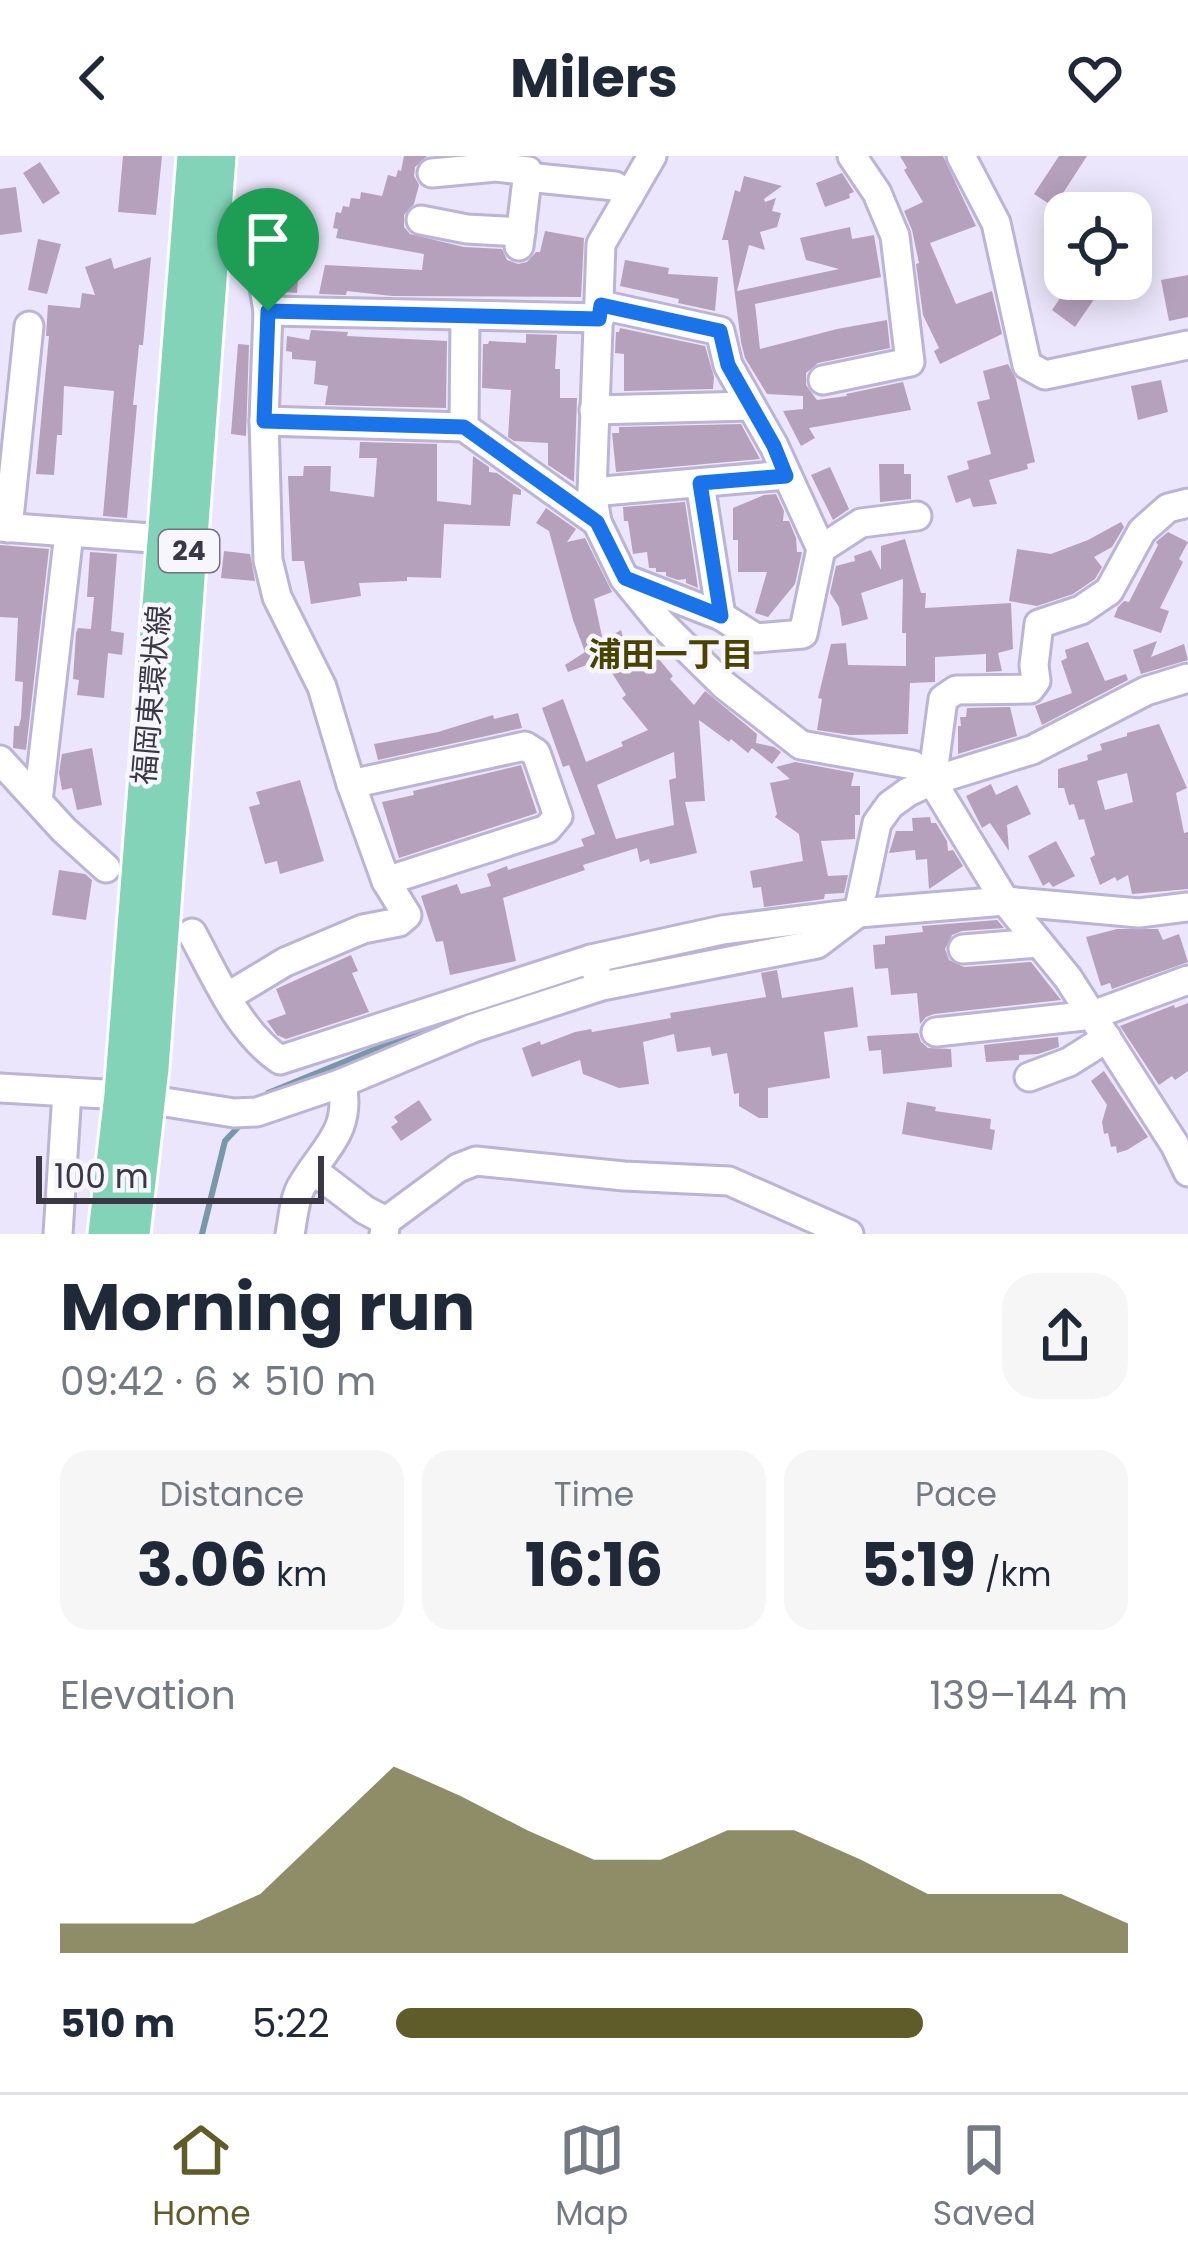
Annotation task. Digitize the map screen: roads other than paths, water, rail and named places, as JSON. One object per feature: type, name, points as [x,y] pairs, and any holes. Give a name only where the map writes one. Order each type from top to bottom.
[{"type":"main road","name":"福岡東環状線","points":[[105,1234],[135,1098],[200,246],[194,156]]},
{"type":"main road","name":"福岡東環状線","points":[[134,1234],[135,1098],[165,539],[200,246],[219,156]]},
{"type":"street","points":[[652,156],[601,244],[592,492],[597,522],[625,578],[660,622],[724,686],[802,746],[913,765],[932,781],[1005,901],[1069,978],[1188,1172]]},
{"type":"street","points":[[823,380],[910,362],[895,236],[877,193],[852,156]]},
{"type":"street","points":[[961,156],[996,223],[1028,365],[1045,375],[1188,345]]},
{"type":"street","points":[[421,220],[520,239],[528,171],[496,167],[432,173]]},
{"type":"street","points":[[527,177],[615,186],[629,196]]},
{"type":"street","points":[[200,246],[247,254],[261,270],[268,311],[264,421],[268,560],[277,597],[322,687],[386,881],[407,915],[399,922],[363,929],[285,962],[227,998]]},
{"type":"street","points":[[268,311],[465,316],[600,312],[720,331],[728,365],[774,446],[821,548],[803,634],[756,638],[721,616],[625,578]]},
{"type":"street","points":[[464,427],[465,316]]},
{"type":"street","points":[[29,326],[9,442],[4,527],[165,539]]},
{"type":"street","points":[[594,410],[752,406]]},
{"type":"street","points":[[264,421],[464,427],[597,522]]},
{"type":"street","points":[[592,492],[786,476]]},
{"type":"street","points":[[700,483],[721,616]]},
{"type":"street","points":[[932,781],[943,699],[956,690],[1030,689],[1036,681],[1039,624],[1081,610],[1109,591],[1142,531],[1168,508],[1188,503]]},
{"type":"street","points":[[821,548],[861,523],[917,516]]},
{"type":"street","points":[[38,801],[69,533]]},
{"type":"street","points":[[0,1088],[257,1112],[472,1028],[602,986],[817,944],[858,913],[877,823],[908,791],[1032,750],[1146,691],[1188,678]]},
{"type":"street","points":[[351,784],[525,746],[536,753],[544,774],[558,816],[547,829],[386,881]]},
{"type":"street","points":[[0,760],[106,868]]},
{"type":"street","points":[[192,933],[260,1046],[280,1060],[591,959],[722,930],[1005,901],[1139,913],[1188,907]]},
{"type":"street","points":[[963,949],[1039,943]]},
{"type":"street","points":[[591,959],[602,986]]},
{"type":"street","points":[[1029,1077],[1069,1062],[1100,1027],[1188,980]]},
{"type":"street","points":[[935,1032],[1100,1027]]},
{"type":"street","points":[[290,1234],[298,1190],[337,1138],[346,1103],[330,1087]]},
{"type":"street","points":[[58,1234],[67,1092]]},
{"type":"street","points":[[314,1171],[374,1225],[458,1168],[476,1161],[729,1181],[849,1234]]},
{"type":"waterway","points":[[673,954],[779,938]]},
{"type":"waterway","points":[[540,990],[591,975]]},
{"type":"waterway","points":[[262,1100],[268,1093],[459,1015]]},
{"type":"waterway","points":[[202,1234],[225,1141],[242,1123]]},
{"type":"district","name":"浦田一丁目","points":[[671,654]]}]
